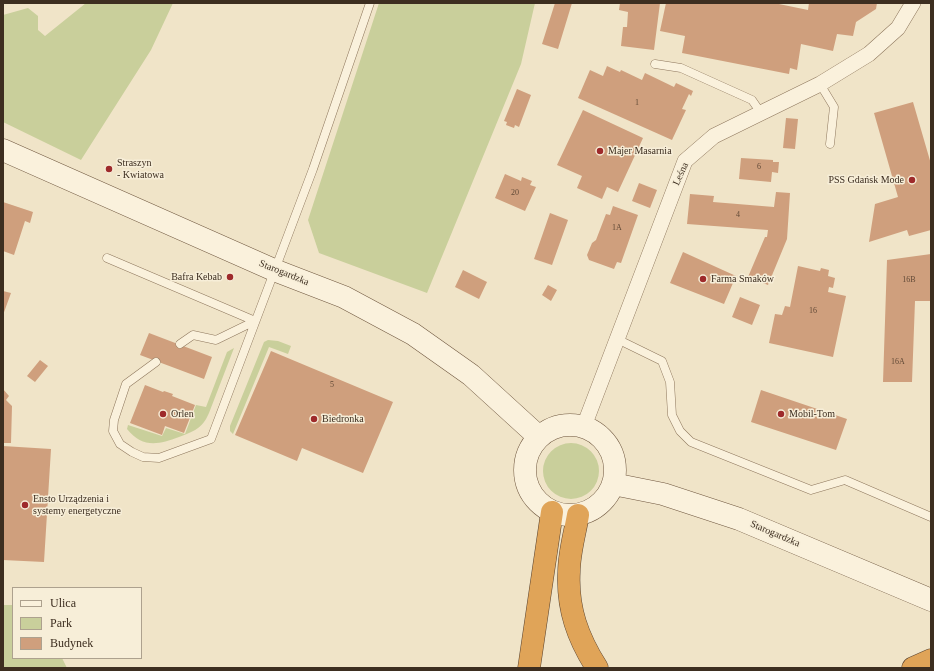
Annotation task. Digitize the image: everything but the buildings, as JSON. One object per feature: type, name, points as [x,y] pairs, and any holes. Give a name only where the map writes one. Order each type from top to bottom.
[{"type":"highway","points":[[530,668],[552,512]]},
{"type":"highway","points":[[578,515],[568,571],[569,593],[575,625],[585,649],[597,668]]},
{"type":"highway","points":[[913,668],[931,660]]},
{"type":"main road","name":"Starogardzka","points":[[3,150],[274,270],[344,297],[413,334],[471,375],[539,437]]},
{"type":"main road","points":[[568,424],[584,426],[600,435],[611,449],[616,466],[613,484],[608,495],[600,504],[589,511],[578,515],[565,515],[552,512],[538,502],[528,487],[525,469],[529,452],[539,437],[552,428],[568,424]]},
{"type":"main road","name":"Starogardzka","points":[[613,484],[663,494],[739,519],[931,600]]},
{"type":"street","name":"Leśna","points":[[584,426],[685,161],[714,136],[820,84],[869,54],[898,28],[913,3]]},
{"type":"lane","points":[[156,362],[126,384],[114,420],[114,431],[120,444],[132,452],[143,457],[159,458],[211,439],[313,169],[370,3]]},
{"type":"lane","points":[[655,64],[680,68],[752,100],[760,113]]},
{"type":"lane","points":[[820,84],[834,107],[830,144]]},
{"type":"lane","points":[[107,258],[255,321]]},
{"type":"lane","points":[[180,344],[193,334],[216,340],[255,321]]},
{"type":"lane","points":[[617,339],[662,361],[670,382],[672,415],[680,431],[692,442],[811,490],[845,480],[931,517]]},
{"type":"green space","points":[[86,3],[173,3],[151,50],[81,160],[3,122],[3,15],[28,8],[38,16],[38,30],[45,36]]},
{"type":"green space","points":[[379,3],[535,3],[521,64],[427,293],[319,253],[308,220]]},
{"type":"green space","points":[[268,340],[278,341],[291,346],[288,354],[269,347],[233,434],[230,431],[230,426],[264,342]]},
{"type":"green space","points":[[234,348],[209,413],[197,429],[171,440],[151,443],[138,439],[127,429],[128,425],[162,436],[166,428],[185,434],[196,405],[206,407],[227,352]]},
{"type":"green space","points":[[565,443],[577,443],[591,451],[599,465],[597,482],[591,491],[577,499],[565,499],[555,494],[548,487],[543,477],[543,465],[548,455],[555,448]]},
{"type":"green space","points":[[3,605],[12,605],[12,659],[62,659],[67,668],[3,668]]},
{"type":"place","name":"Majer Masarnia","points":[[600,151]]},
{"type":"place","name":"Straszyn - Kwiatowa","points":[[109,169]]},
{"type":"place","name":"PSS Gdańsk Mode","points":[[912,180]]},
{"type":"place","name":"Bafra Kebab","points":[[230,277]]},
{"type":"place","name":"Farma Smaków","points":[[703,279]]},
{"type":"place","name":"Orlen","points":[[163,414]]},
{"type":"place","name":"Mobil-Tom","points":[[781,414]]},
{"type":"place","name":"Biedronka","points":[[314,419]]},
{"type":"place","name":"Ensto Urządzenia i systemy energetyczne","points":[[25,505]]}]
